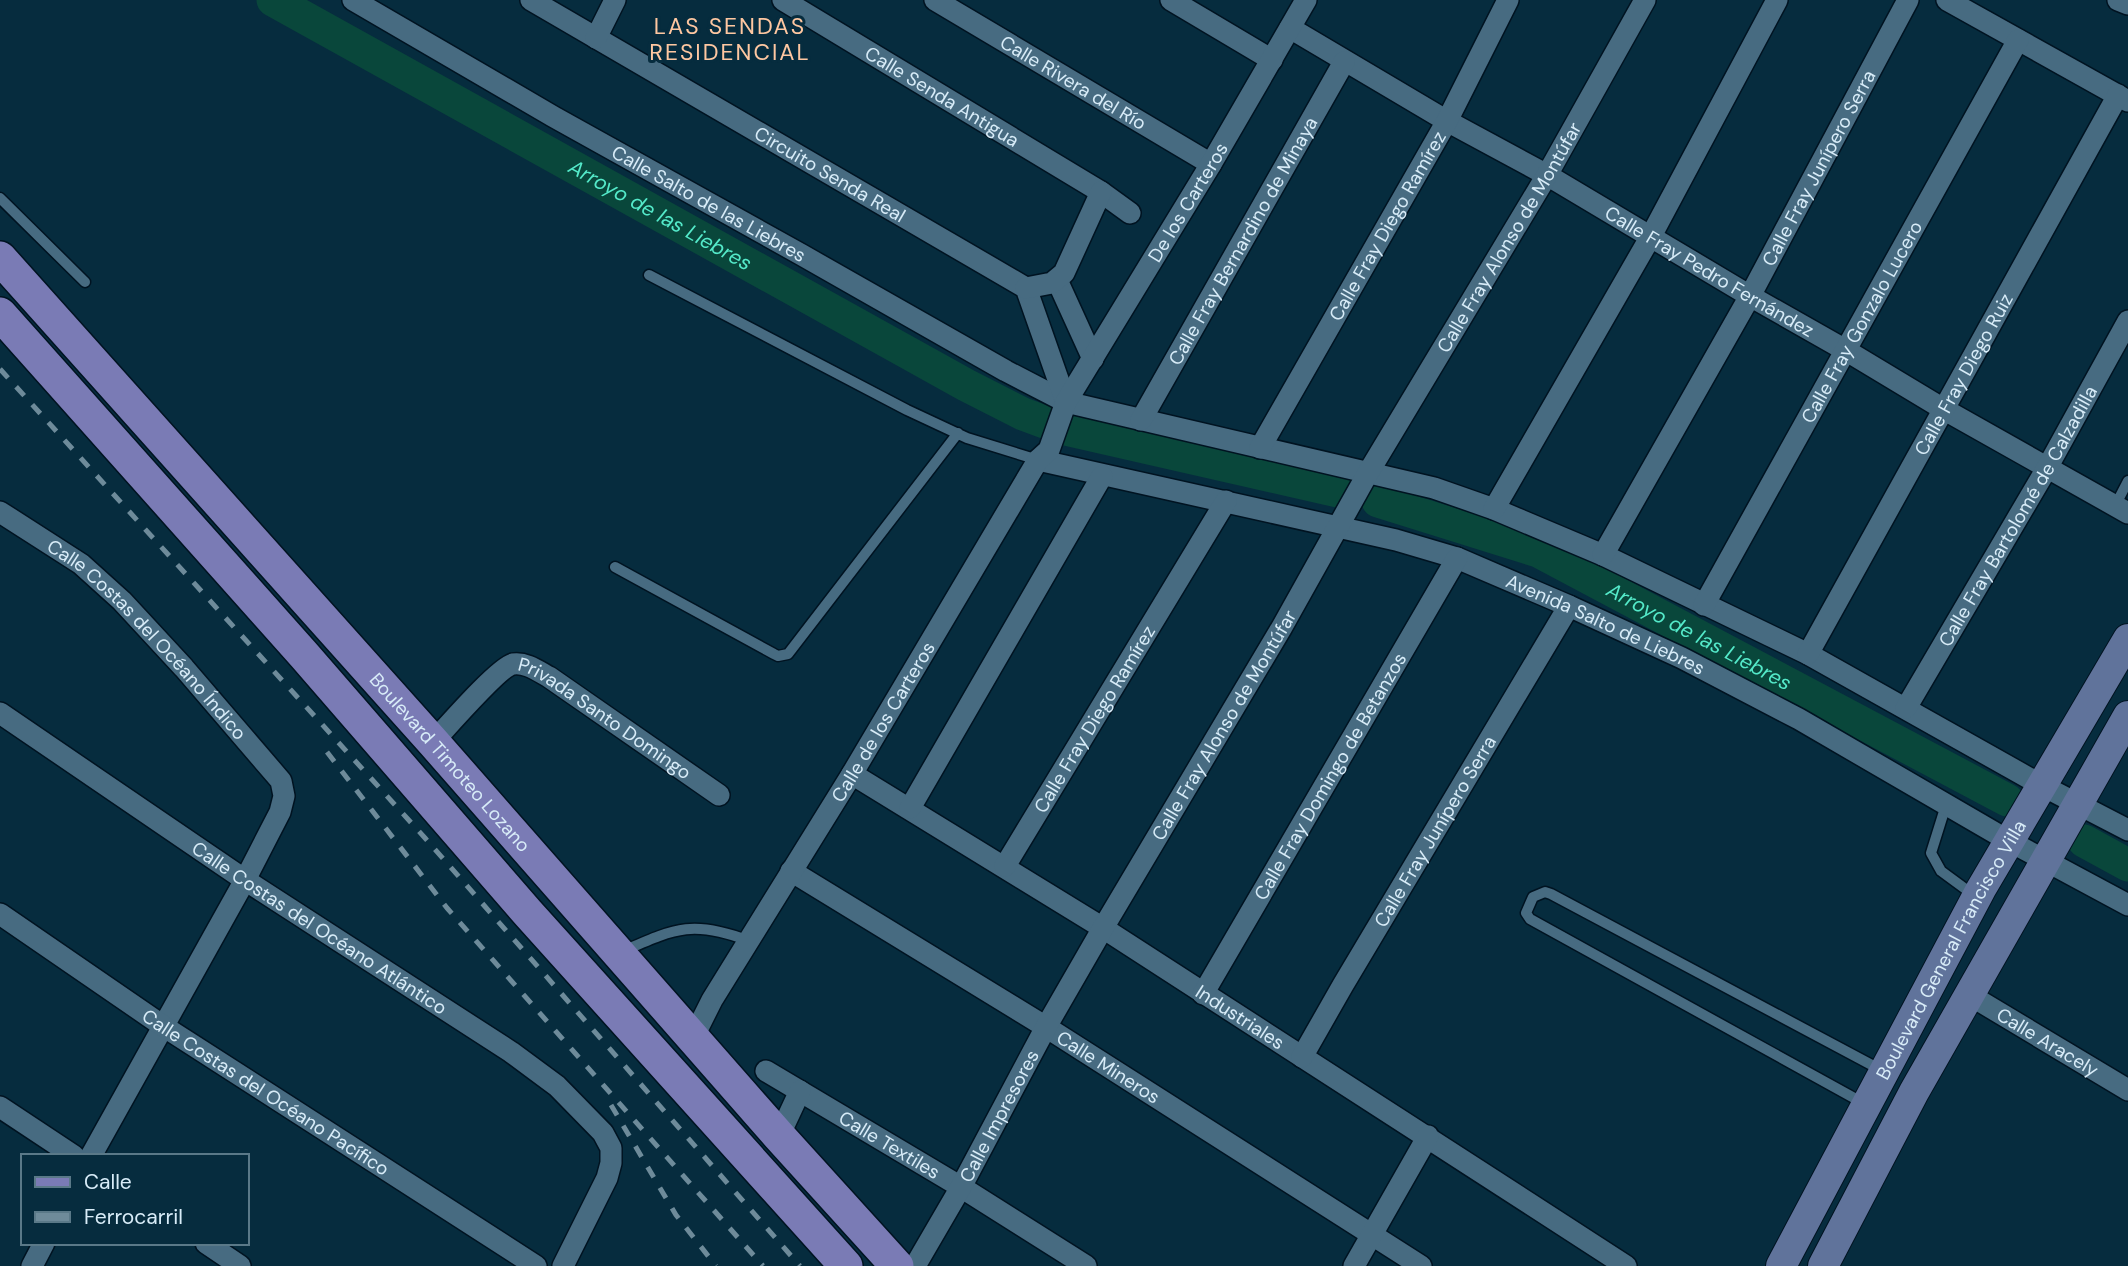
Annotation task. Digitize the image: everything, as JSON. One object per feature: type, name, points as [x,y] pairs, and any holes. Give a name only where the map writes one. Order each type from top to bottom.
[{"type":"main road","name":"Boulevard Timoteo Lozano","points":[[0,258],[897,1266]]},
{"type":"main road","name":"Boulevard Timoteo Lozano","points":[[0,314],[304,655],[527,912],[846,1266]]},
{"type":"main road","name":"Boulevard General Francisco Villa","points":[[1781,1266],[1976,897],[2128,639]]},
{"type":"main road","name":"Boulevard General Francisco Villa","points":[[1823,1266],[1968,993],[2128,716]]},
{"type":"street","name":"Calle Salto de las Liebres","points":[[353,0],[554,117],[1006,371],[1064,409]]},
{"type":"street","name":"Circuito Senda Real","points":[[531,0],[1026,288]]},
{"type":"street","points":[[596,38],[615,0]]},
{"type":"street","name":"Calle Senda Antigua","points":[[783,0],[1101,192],[1130,213]]},
{"type":"street","name":"Calle Rivera del Río","points":[[935,0],[1211,164]]},
{"type":"street","points":[[1171,0],[1272,60]]},
{"type":"street","name":"De los Carteros","points":[[1064,409],[1306,0]]},
{"type":"street","name":"Calle Fray Diego Ramírez","points":[[1260,448],[1447,121],[1508,0]]},
{"type":"street","name":"Calle Fray Alonso de Montúfar","points":[[1102,929],[1547,175],[1645,0]]},
{"type":"street","points":[[1494,509],[1651,236],[1777,0]]},
{"type":"street","name":"Calle Fray Junípero Serra","points":[[1603,555],[1750,296],[1908,0]]},
{"type":"street","points":[[1947,0],[2123,98]]},
{"type":"street","points":[[2118,0],[2128,4]]},
{"type":"street","name":"Calle Fray Pedro Fernández","points":[[1290,28],[1447,121],[1547,175],[1945,410],[2121,509]]},
{"type":"street","name":"Calle Fray Gonzalo Lucero","points":[[1704,605],[2018,40]]},
{"type":"street","name":"Calle Fray Bernardino de Minaya","points":[[1141,420],[1344,62]]},
{"type":"street","name":"Calle Fray Diego Ruiz","points":[[1808,654],[2123,98]]},
{"type":"street","points":[[1101,192],[1068,267],[1057,280],[1026,288],[1064,409],[1141,420],[1260,448],[1366,479],[1434,488],[1494,509],[1603,555],[1808,654],[1906,708],[2039,792],[2075,810],[2128,830]]},
{"type":"street","points":[[1057,280],[1093,359]]},
{"type":"street","name":"Calle Fray Bartolomé de Calzadilla","points":[[1906,708],[2047,468],[2128,321]]},
{"type":"street","name":"Calle de los Carteros","points":[[693,1038],[712,1000],[1044,455],[1064,409]]},
{"type":"street","name":"Avenida Salto de Liebres","points":[[1044,455],[1102,476],[1341,524],[1457,558],[1682,658],[1799,719],[1946,805],[2014,834],[2128,905]]},
{"type":"street","points":[[910,808],[1102,476]]},
{"type":"street","name":"Calle Fray Diego Ramírez","points":[[1004,866],[1226,501]]},
{"type":"street","name":"Calle Costas del Océano Índico","points":[[0,512],[81,564],[122,601],[281,780],[284,796],[281,812],[246,880]]},
{"type":"street","name":"Calle Fray Domingo de Betanzos","points":[[1203,994],[1457,558]]},
{"type":"street","name":"Calle Fray Junípero Serra","points":[[1302,1057],[1569,606]]},
{"type":"street","name":"Privada Santo Domingo","points":[[433,742],[500,672],[514,664],[525,665],[550,677],[719,796]]},
{"type":"street","name":"Calle Costas del Océano Atlántico","points":[[0,713],[246,880],[511,1052],[557,1086],[603,1133],[611,1148],[611,1163],[602,1192],[564,1266]]},
{"type":"street","name":"Industriales","points":[[852,774],[1004,866],[1428,1136],[1626,1266]]},
{"type":"street","name":"Calle Mineros","points":[[791,871],[1046,1027],[1422,1266]]},
{"type":"street","points":[[92,1154],[246,880]]},
{"type":"street","name":"Calle Costas del Océano Pacífico","points":[[0,915],[163,1026],[536,1266]]},
{"type":"street","name":"Calle Impresores","points":[[915,1266],[1102,929]]},
{"type":"street","name":"Calle Aracely","points":[[1968,993],[2128,1090]]},
{"type":"street","name":"Calle Textiles","points":[[766,1071],[961,1187],[1086,1266]]},
{"type":"street","points":[[779,1136],[800,1091]]},
{"type":"street","points":[[0,1107],[71,1154]]},
{"type":"street","points":[[1354,1266],[1428,1136]]},
{"type":"street","points":[[32,1266],[43,1245]]},
{"type":"street","points":[[209,1245],[240,1266]]},
{"type":"lane","points":[[0,198],[85,282]]},
{"type":"lane","points":[[649,275],[907,410],[996,449],[1044,455]]},
{"type":"lane","points":[[615,567],[774,654],[788,654],[958,433]]},
{"type":"lane","points":[[2121,509],[2128,481]]},
{"type":"lane","points":[[1946,805],[1931,853],[1941,871],[1976,897]]},
{"type":"lane","points":[[1866,1105],[1530,919],[1527,909],[1533,897],[1545,892],[1551,894],[1883,1071]]},
{"type":"lane","points":[[618,953],[668,931],[693,927],[721,930],[748,941]]},
{"type":"waterway","name":"Arroyo de las Liebres","points":[[273,0],[966,385],[1023,414],[1050,424]]},
{"type":"waterway","name":"Arroyo de las Liebres","points":[[1065,429],[1346,493]]},
{"type":"waterway","name":"Arroyo de las Liebres","points":[[1378,501],[1538,551],[2007,800]]},
{"type":"waterway","name":"Arroyo de las Liebres","points":[[2084,841],[2128,865]]},
{"type":"railway","points":[[0,369],[425,838],[800,1266]]},
{"type":"railway","points":[[327,752],[447,908],[763,1266]]},
{"type":"railway","points":[[611,1105],[676,1215],[716,1266]]},
{"type":"district","name":"LAS SENDAS RESIDENCIAL","points":[[730,39]]}]
